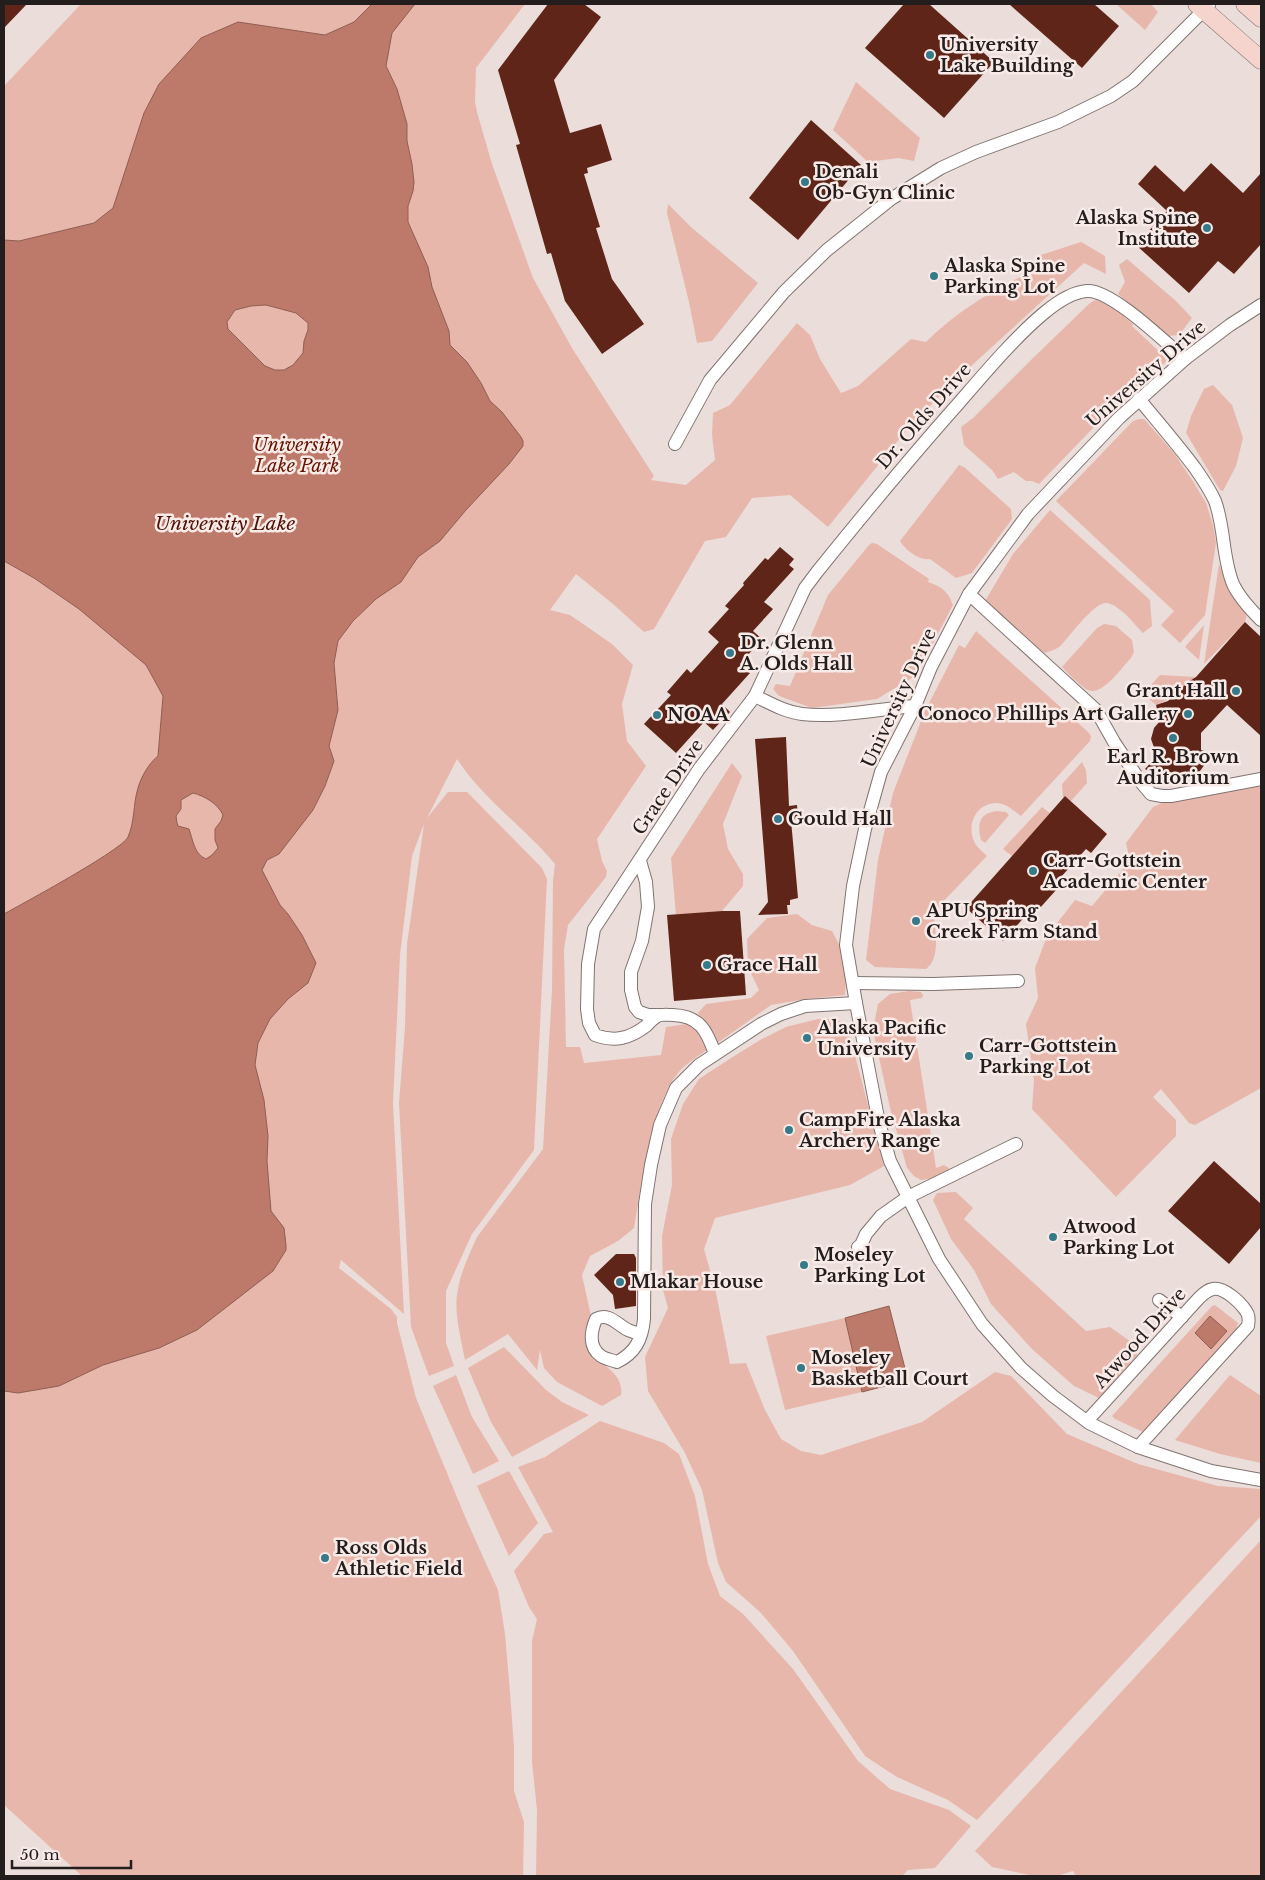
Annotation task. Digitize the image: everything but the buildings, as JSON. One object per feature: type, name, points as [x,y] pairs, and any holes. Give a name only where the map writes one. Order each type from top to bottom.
[{"type":"main road","points":[[1245,4],[1261,18]]},
{"type":"main road","points":[[1204,6],[1261,60]]},
{"type":"street","points":[[675,444],[710,380],[784,292],[827,250],[891,199],[942,168],[976,152],[1058,122],[1111,96],[1133,81],[1204,6]]},
{"type":"street","name":"Dr. Olds Drive","points":[[755,696],[805,588],[816,572],[863,514],[986,371],[1043,314],[1075,294],[1088,290],[1104,294],[1131,313],[1186,359]]},
{"type":"street","name":"University Drive","points":[[1261,305],[1230,325],[1186,359],[1119,418],[1042,497],[969,594],[931,667],[915,706],[881,772],[853,886],[846,945],[879,1123],[890,1161],[919,1222],[947,1274],[982,1324],[1021,1368],[1053,1396],[1087,1421],[1138,1447],[1211,1471],[1261,1480]]},
{"type":"street","points":[[1139,399],[1181,449],[1214,500],[1222,526],[1228,571],[1233,584],[1237,593],[1261,620]]},
{"type":"street","points":[[969,594],[1096,710],[1114,742],[1151,794],[1171,796],[1261,779]]},
{"type":"street","points":[[755,696],[779,708],[802,714],[840,714],[915,706]]},
{"type":"street","name":"Grace Drive","points":[[658,1015],[635,1034],[620,1040],[605,1039],[595,1035],[589,1023],[588,964],[594,929],[640,862],[699,769],[755,696]]},
{"type":"street","name":"Grace Drive","points":[[640,862],[646,882],[648,907],[642,941],[631,972],[631,990],[634,1007],[639,1012],[648,1015],[691,1018],[705,1030],[715,1054]]},
{"type":"street","points":[[853,983],[934,984],[1018,981]]},
{"type":"street","points":[[641,1333],[644,1320],[645,1204],[650,1165],[660,1125],[676,1088],[699,1065],[761,1024],[781,1014],[805,1006],[856,1004]]},
{"type":"street","points":[[858,1247],[861,1246],[866,1234],[881,1216],[908,1197],[1016,1144]]},
{"type":"street","name":"Atwood Drive","points":[[1087,1421],[1206,1291],[1215,1288],[1226,1292],[1247,1311],[1248,1326],[1138,1447]]},
{"type":"street","points":[[1159,1300],[1182,1317]]},
{"type":"green space","name":"University Lake Park","points":[[81,4],[525,4],[476,68],[475,102],[477,112],[492,164],[533,278],[572,348],[654,476],[651,480],[686,485],[715,460],[712,435],[713,413],[730,405],[797,323],[810,335],[820,359],[841,393],[858,386],[911,339],[926,342],[966,309],[1040,267],[1041,255],[1081,242],[1105,256],[1106,274],[1084,263],[958,378],[909,427],[828,527],[790,495],[752,498],[726,537],[705,541],[654,629],[644,632],[576,574],[550,610],[570,615],[612,644],[633,665],[622,704],[627,741],[646,766],[597,839],[602,861],[607,871],[606,877],[568,925],[564,949],[566,1047],[580,1047],[584,1063],[661,1055],[666,1027],[687,1024],[694,1027],[708,1049],[688,1063],[678,1073],[668,1088],[660,1106],[644,1169],[634,1228],[618,1241],[590,1256],[582,1275],[601,1362],[619,1380],[621,1389],[621,1395],[602,1406],[557,1382],[544,1368],[540,1350],[537,1370],[508,1334],[465,1360],[456,1306],[459,1282],[463,1269],[477,1237],[543,1149],[552,990],[553,881],[555,864],[491,800],[457,759],[427,818],[448,792],[467,792],[542,868],[547,879],[534,1150],[472,1234],[446,1291],[446,1343],[454,1366],[429,1376],[411,1327],[399,1103],[405,1027],[407,944],[424,824],[412,856],[400,955],[393,1103],[404,1314],[341,1260],[339,1268],[391,1309],[397,1317],[416,1398],[466,1519],[498,1590],[505,1634],[510,1692],[514,1747],[514,1791],[524,1822],[523,1876],[82,1876],[4,1805],[4,86]]},
{"type":"green space","points":[[1116,4],[1151,4],[1158,12],[1145,30]]},
{"type":"green space","points":[[856,82],[920,138],[914,161],[898,158],[868,162],[833,130]]},
{"type":"green space","points":[[668,204],[692,228],[758,283],[712,341],[697,343],[667,213]]},
{"type":"green space","points":[[1127,259],[1176,301],[1192,318],[1179,335],[1166,336],[1118,294],[1125,282],[1119,265]]},
{"type":"green space","points":[[1100,299],[1133,324],[1132,326],[1167,361],[1096,425],[1039,484],[1026,481],[1014,472],[998,479],[992,470],[964,445],[961,427],[973,418],[1089,304]]},
{"type":"green space","points":[[1213,385],[1232,405],[1243,438],[1236,466],[1223,491],[1220,490],[1186,433],[1191,416],[1204,389]]},
{"type":"green space","points":[[1144,419],[1174,453],[1206,503],[1213,525],[1216,543],[1205,615],[1180,643],[1161,625],[1174,611],[1056,501],[1133,421]]},
{"type":"green space","points":[[959,465],[964,467],[1011,509],[1012,519],[972,573],[956,578],[930,559],[913,554],[900,541]]},
{"type":"green space","points":[[1050,510],[1150,600],[1152,626],[1143,633],[1117,608],[1107,603],[1102,604],[1089,614],[1059,647],[1045,653],[1032,647],[985,601],[1013,554]]},
{"type":"green space","points":[[872,543],[877,544],[929,579],[928,582],[944,590],[951,600],[953,605],[922,664],[913,677],[877,699],[812,708],[779,696],[773,689],[776,684],[790,686],[828,595]]},
{"type":"green space","points":[[1219,564],[1230,590],[1247,613],[1245,622],[1204,664]]},
{"type":"green space","points":[[1104,624],[1116,626],[1132,640],[1134,652],[1131,658],[1110,681],[1098,690],[1092,691],[1083,687],[1062,667],[1097,628]]},
{"type":"green space","points":[[1204,625],[1199,660],[1185,647]]},
{"type":"green space","points":[[976,631],[1088,732],[1091,736],[1090,741],[1021,816],[1007,806],[998,803],[984,806],[975,815],[971,828],[974,841],[987,856],[934,911],[936,950],[931,964],[926,969],[875,967],[866,960],[878,860],[893,793],[925,711],[959,645],[965,648]]},
{"type":"green space","points":[[1160,675],[1196,677],[1156,705],[1143,694]]},
{"type":"green space","points":[[1082,762],[1086,770],[1087,783],[1071,801],[1065,796],[1063,798],[1062,784]]},
{"type":"green space","points":[[732,763],[742,776],[723,824],[728,849],[743,874],[743,886],[722,911],[676,915],[671,858]]},
{"type":"green space","points":[[1248,785],[1261,787],[1261,1088],[1195,1125],[1189,1123],[1161,1089],[1153,1097],[1176,1120],[1176,1136],[1116,1197],[1032,1109],[1034,1081],[1026,1024],[1038,998],[1035,968],[1047,936],[1075,900],[1092,906],[1130,861],[1126,843],[1153,807],[1164,802]]},
{"type":"green space","points":[[1042,807],[1050,813],[1012,856],[1003,849]]},
{"type":"green space","points":[[997,811],[1006,812],[1009,815],[985,843],[981,840],[979,829],[981,820],[986,814]]},
{"type":"green space","points":[[797,914],[812,925],[832,931],[842,950],[846,978],[845,995],[771,1005],[716,1044],[698,1013],[706,1004],[751,998],[759,990],[748,967],[747,939],[767,918]]},
{"type":"green space","points":[[909,991],[921,992],[923,995],[922,998],[910,1000],[936,1168],[944,1165],[949,1168],[947,1172],[934,1178],[921,1180],[914,1176],[907,1168],[890,1108],[873,1030],[878,1004],[890,994]]},
{"type":"green space","points":[[818,1019],[836,1019],[847,1025],[884,1166],[850,1185],[715,1218],[704,1249],[715,1288],[730,1364],[746,1363],[765,1410],[781,1439],[801,1451],[821,1455],[922,1422],[995,1372],[1011,1376],[1067,1434],[1138,1464],[1218,1486],[1261,1489],[1261,1516],[977,1820],[948,1800],[897,1777],[865,1756],[793,1651],[760,1612],[726,1582],[718,1563],[702,1490],[685,1453],[648,1391],[645,1357],[668,1308],[663,1290],[662,1236],[672,1185],[671,1139],[683,1104],[699,1079],[728,1060],[760,1040],[786,1027]]},
{"type":"green space","points":[[956,1192],[973,1208],[964,1219],[1086,1331],[1110,1327],[1134,1344],[1137,1355],[1099,1398],[1074,1386],[1032,1349],[991,1304],[974,1270],[951,1239],[933,1200],[937,1193]]},
{"type":"green space","points":[[1215,1305],[1238,1323],[1236,1330],[1143,1432],[1115,1419],[1112,1416],[1212,1306]]},
{"type":"green space","name":"Moseley Basketball Court","points":[[845,1318],[862,1392],[785,1410],[766,1336]]},
{"type":"green space","points":[[504,1347],[546,1390],[562,1402],[589,1415],[512,1457],[491,1422],[468,1368]]},
{"type":"green space","points":[[456,1375],[472,1417],[499,1461],[473,1474],[433,1386]]},
{"type":"green space","points":[[1230,1375],[1261,1396],[1261,1463],[1220,1454],[1175,1440]]},
{"type":"green space","points":[[600,1421],[664,1443],[679,1454],[695,1496],[708,1564],[720,1596],[743,1614],[793,1669],[858,1761],[890,1789],[949,1810],[971,1826],[935,1868],[908,1870],[902,1876],[536,1876],[537,1810],[532,1762],[532,1641],[537,1619],[529,1607],[514,1571],[544,1534],[553,1532],[518,1467],[545,1457]]},
{"type":"green space","points":[[509,1471],[538,1523],[509,1556],[477,1486]]},
{"type":"green space","points":[[1261,1540],[1261,1876],[1076,1876],[1073,1871],[1057,1876],[1034,1876],[992,1867],[975,1851]]},
{"type":"water","name":"University Lake","points":[[372,4],[415,4],[392,33],[386,66],[397,89],[407,124],[407,141],[414,182],[408,206],[408,222],[428,267],[432,287],[449,331],[450,345],[467,362],[490,401],[502,412],[521,437],[523,446],[440,541],[418,557],[401,582],[376,599],[353,621],[338,641],[334,663],[338,710],[329,746],[334,761],[325,786],[313,810],[279,854],[267,860],[262,870],[280,905],[302,935],[316,963],[308,983],[288,999],[270,1019],[258,1043],[255,1065],[264,1100],[268,1136],[267,1161],[271,1211],[284,1228],[286,1250],[273,1271],[197,1330],[159,1348],[103,1365],[59,1386],[18,1393],[4,1391],[4,914],[109,853],[128,837],[139,784],[149,766],[158,756],[163,696],[146,665],[79,609],[34,578],[4,561],[4,240],[19,241],[94,223],[113,208],[144,113],[159,84],[201,38],[238,22],[325,35],[354,22]],"holes":[[[266,305],[296,313],[308,323],[303,353],[293,365],[284,370],[275,370],[265,366],[228,329],[227,322],[235,310]],[[193,793],[211,801],[223,815],[215,829],[215,840],[218,848],[206,859],[196,850],[189,829],[178,826],[177,823],[176,816],[181,809],[181,800]]]},
{"type":"water","points":[[889,1306],[908,1380],[862,1392],[845,1318]]},
{"type":"water","points":[[1210,1316],[1227,1331],[1211,1349],[1195,1333]]},
{"type":"place","name":"University Lake Building","points":[[930,55]]},
{"type":"place","name":"Denali Ob-Gyn Clinic","points":[[805,182]]},
{"type":"place","name":"Alaska Spine Institute","points":[[1207,228]]},
{"type":"place","name":"Alaska Spine Parking Lot","points":[[934,276]]},
{"type":"place","name":"Dr. Glenn A. Olds Hall","points":[[730,653]]},
{"type":"place","name":"Grant Hall","points":[[1236,691]]},
{"type":"place","name":"Conoco Phillips Art Gallery","points":[[1188,714]]},
{"type":"place","name":"NOAA","points":[[657,715]]},
{"type":"place","name":"Earl R. Brown Auditorium","points":[[1173,738]]},
{"type":"place","name":"Gould Hall","points":[[778,819]]},
{"type":"place","name":"Carr-Gottstein Academic Center","points":[[1033,871]]},
{"type":"place","name":"APU Spring Creek Farm Stand","points":[[916,921]]},
{"type":"place","name":"Grace Hall","points":[[707,965]]},
{"type":"place","name":"Alaska Pacific University","points":[[807,1038]]},
{"type":"place","name":"Carr-Gottstein Parking Lot","points":[[969,1056]]},
{"type":"place","name":"CampFire Alaska Archery Range","points":[[789,1130]]},
{"type":"place","name":"Atwood Parking Lot","points":[[1053,1237]]},
{"type":"place","name":"Moseley Parking Lot","points":[[804,1265]]},
{"type":"place","name":"Mlakar House","points":[[620,1282]]},
{"type":"place","name":"Moseley Basketball Court","points":[[801,1368]]},
{"type":"place","name":"Ross Olds Athletic Field","points":[[325,1558]]}]
